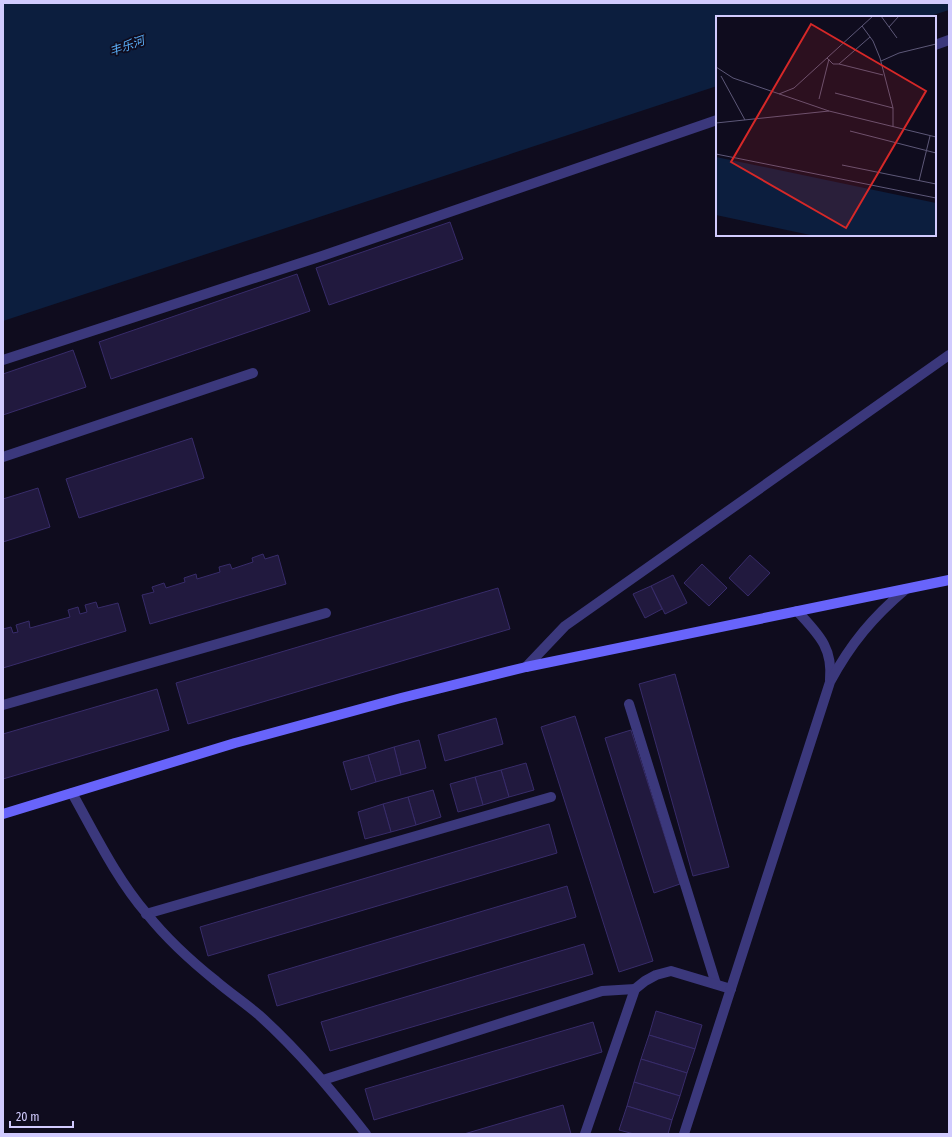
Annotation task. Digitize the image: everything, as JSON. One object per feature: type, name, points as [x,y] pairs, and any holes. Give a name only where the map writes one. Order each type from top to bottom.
[{"type":"main road","points":[[3,814],[235,744],[401,698],[526,667],[949,580]]},
{"type":"street","points":[[936,45],[949,40]]},
{"type":"street","points":[[3,360],[322,256],[716,120]]},
{"type":"street","points":[[526,667],[565,626],[949,355]]},
{"type":"street","points":[[3,457],[253,373]]},
{"type":"street","points":[[684,1134],[830,682],[846,655],[870,622],[906,589]]},
{"type":"street","points":[[797,611],[819,634],[825,644],[830,662],[830,682]]},
{"type":"street","points":[[3,706],[326,613]]},
{"type":"street","points":[[630,704],[716,984]]},
{"type":"street","points":[[72,793],[129,893],[146,914],[194,962],[257,1014],[283,1038],[323,1080],[366,1134]]},
{"type":"street","points":[[146,914],[551,797]]},
{"type":"street","points":[[585,1134],[635,989],[651,978],[671,971],[731,989]]},
{"type":"street","points":[[323,1080],[602,991],[635,989]]},
{"type":"water","name":"丰乐河","points":[[3,3],[949,3],[949,10],[930,16],[716,16],[716,86],[3,321]]},
{"type":"building","points":[[450,222],[463,259],[329,305],[316,268]]},
{"type":"building","points":[[297,274],[310,311],[111,379],[99,342]]},
{"type":"building","points":[[73,350],[86,387],[3,415],[3,374]]},
{"type":"building","points":[[192,438],[204,478],[79,518],[66,479]]},
{"type":"building","points":[[38,488],[50,527],[3,542],[3,499]]},
{"type":"building","points":[[263,554],[265,559],[278,555],[286,584],[150,624],[142,595],[154,592],[152,587],[164,583],[166,588],[185,582],[184,578],[196,574],[197,579],[220,572],[219,567],[230,564],[232,569],[253,562],[252,558]]},
{"type":"building","points":[[750,555],[770,573],[748,596],[729,578]]},
{"type":"building","points":[[702,564],[727,588],[709,606],[684,583]]},
{"type":"building","points":[[673,575],[687,603],[665,614],[651,586]]},
{"type":"building","points":[[651,586],[662,609],[645,618],[633,594]]},
{"type":"building","points":[[498,588],[510,629],[188,724],[176,683]]},
{"type":"building","points":[[96,602],[98,608],[118,603],[126,631],[3,668],[3,629],[11,627],[13,633],[18,632],[16,625],[29,621],[30,628],[70,617],[68,610],[78,607],[80,614],[87,612],[85,605]]},
{"type":"building","points":[[675,674],[729,867],[693,876],[639,684]]},
{"type":"building","points":[[157,689],[169,730],[3,779],[3,734]]},
{"type":"building","points":[[575,716],[653,961],[619,972],[541,727]]},
{"type":"building","points":[[496,718],[503,744],[445,761],[438,735]]},
{"type":"building","points":[[631,730],[680,884],[654,893],[605,738]]},
{"type":"building","points":[[419,740],[426,768],[401,775],[394,747]]},
{"type":"building","points":[[394,747],[401,775],[376,782],[368,755]]},
{"type":"building","points":[[368,755],[376,782],[351,790],[343,762]]},
{"type":"building","points":[[526,763],[534,790],[509,797],[501,770]]},
{"type":"building","points":[[501,770],[509,797],[483,805],[475,777]]},
{"type":"building","points":[[475,777],[483,805],[458,812],[450,784]]},
{"type":"building","points":[[433,790],[441,817],[416,825],[408,797]]},
{"type":"building","points":[[408,797],[416,825],[391,832],[383,804]]},
{"type":"building","points":[[383,804],[391,832],[365,839],[358,812]]},
{"type":"building","points":[[549,824],[557,853],[208,956],[200,927]]},
{"type":"building","points":[[567,886],[576,917],[277,1006],[268,975]]},
{"type":"building","points":[[584,944],[593,974],[330,1051],[321,1022]]},
{"type":"building","points":[[656,1011],[702,1025],[695,1049],[649,1035]]},
{"type":"building","points":[[593,1022],[602,1052],[374,1120],[365,1089]]},
{"type":"building","points":[[649,1035],[695,1049],[687,1073],[641,1059]]},
{"type":"building","points":[[641,1059],[687,1073],[680,1096],[634,1082]]},
{"type":"building","points":[[634,1082],[680,1096],[672,1120],[627,1106]]},
{"type":"building","points":[[563,1105],[571,1134],[464,1134]]},
{"type":"building","points":[[627,1106],[672,1120],[668,1134],[634,1134],[619,1130]]}]
